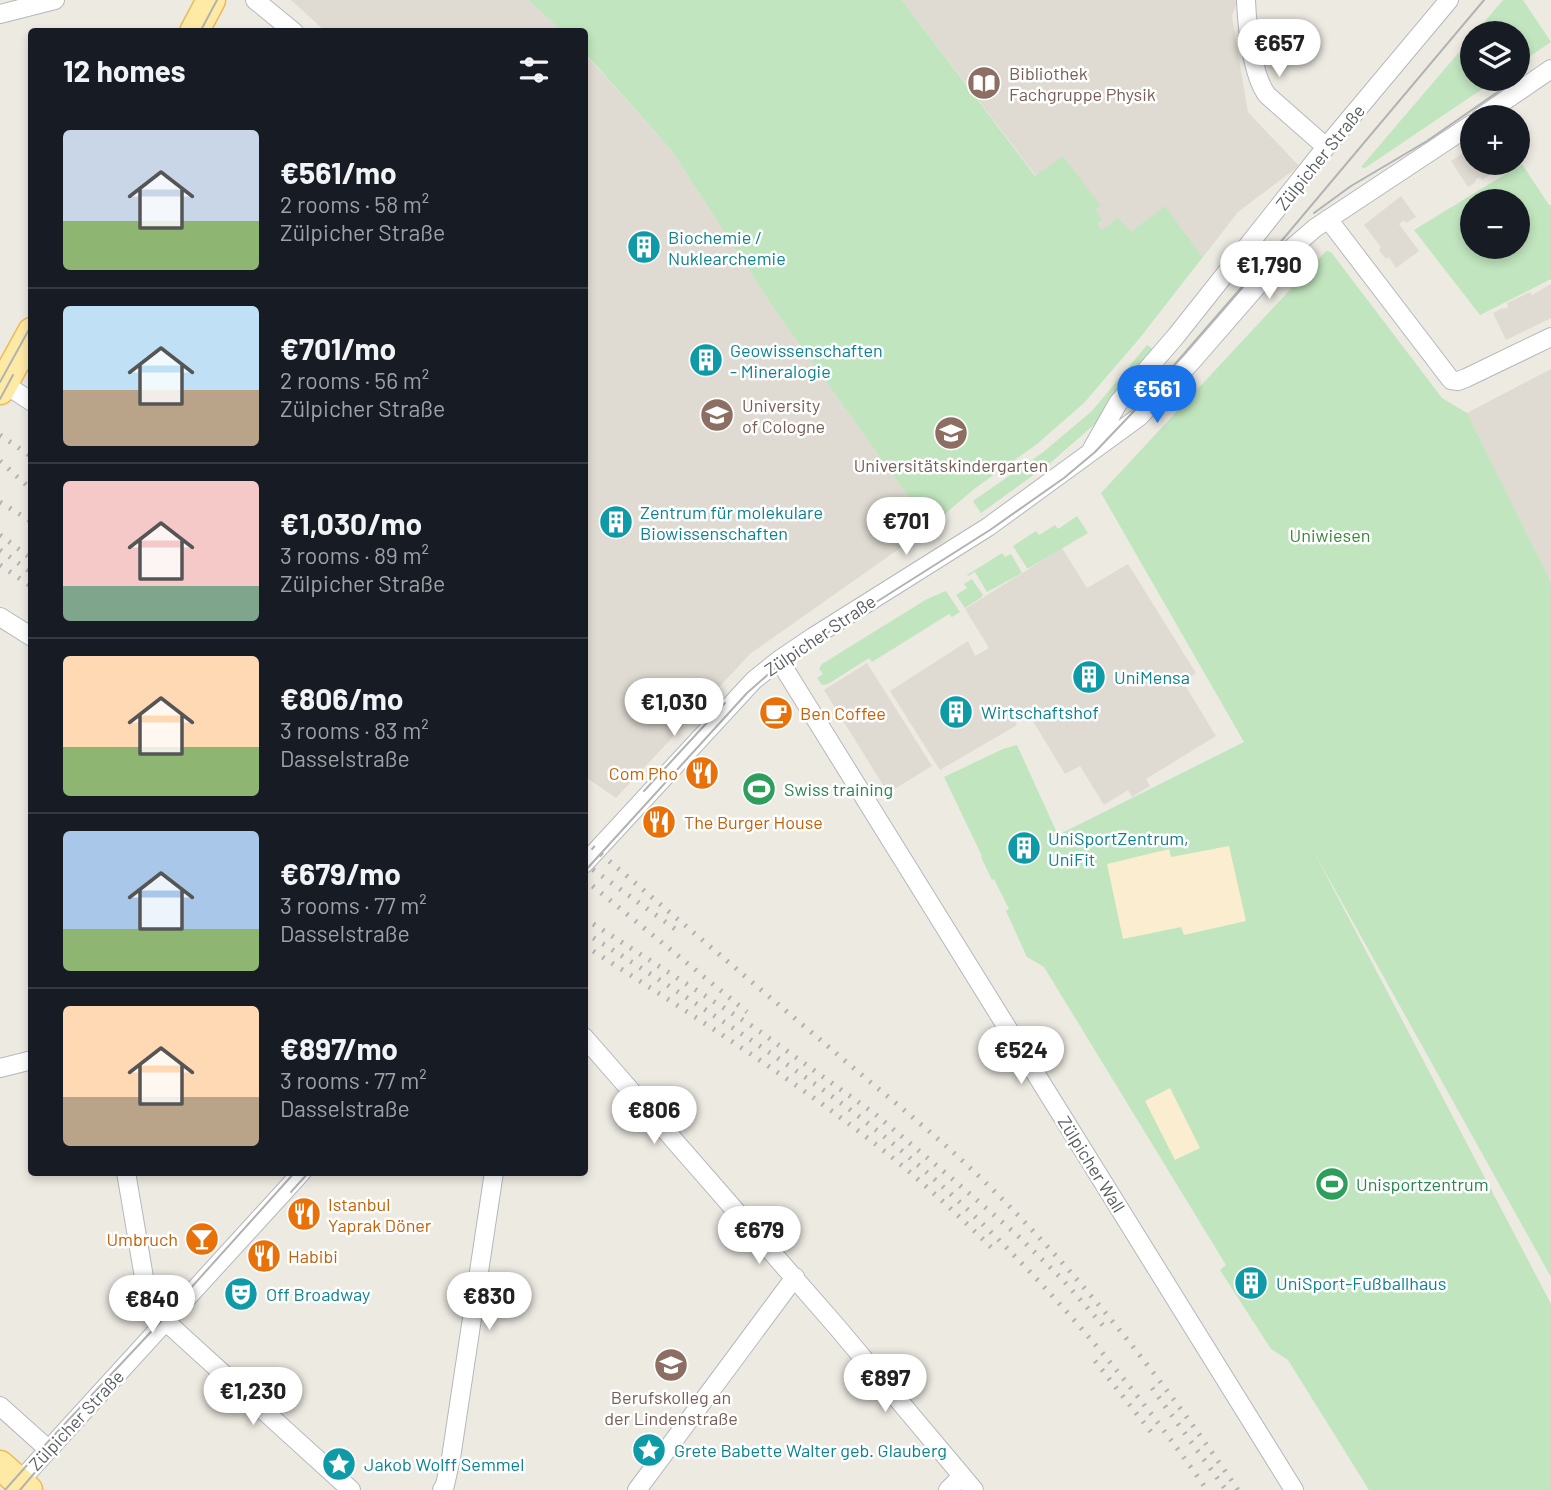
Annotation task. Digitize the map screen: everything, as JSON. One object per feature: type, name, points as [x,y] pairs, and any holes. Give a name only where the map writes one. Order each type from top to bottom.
[{"type":"main road","points":[[196,28],[211,0]]},
{"type":"main road","points":[[1,385],[28,339]]},
{"type":"street","points":[[0,14],[55,0]]},
{"type":"street","points":[[256,0],[289,28]]},
{"type":"street","points":[[1246,0],[1257,76],[1262,88],[1326,147]]},
{"type":"street","name":"Zülpicher Straße","points":[[1092,449],[1118,403],[1176,337],[1326,147],[1449,0]]},
{"type":"street","points":[[1498,105],[1551,69]]},
{"type":"street","name":"Zülpicher Straße","points":[[588,860],[754,680],[779,660],[957,547],[1139,416],[1192,361],[1299,240],[1460,132]]},
{"type":"street","points":[[1328,219],[1451,380],[1466,378],[1551,337]]},
{"type":"street","points":[[1,385],[28,400]]},
{"type":"street","points":[[0,617],[28,634]]},
{"type":"street","name":"Zülpicher Wall","points":[[779,660],[1294,1490]]},
{"type":"street","points":[[588,1042],[795,1278],[968,1483],[948,1490]]},
{"type":"street","points":[[0,1068],[28,1061]]},
{"type":"street","points":[[127,1176],[146,1289],[155,1307],[166,1322],[351,1490]]},
{"type":"street","name":"Zülpicher Straße","points":[[16,1479],[48,1449],[298,1176]]},
{"type":"street","points":[[446,1488],[493,1176]]},
{"type":"street","points":[[637,1490],[795,1278]]},
{"type":"street","points":[[0,1406],[48,1449]]},
{"type":"shaded area","points":[[291,0],[528,0],[559,28],[322,28]]},
{"type":"shaded area","points":[[902,0],[1238,0],[1232,16],[1248,112],[1299,166],[1238,212],[1202,257],[1130,232],[1102,230],[1098,224],[1103,221],[1095,210],[1100,207],[1063,156],[1036,176]]},
{"type":"shaded area","name":"University of Cologne","points":[[588,57],[672,151],[770,303],[930,527],[750,654],[616,798],[588,779]]},
{"type":"shaded area","points":[[1460,155],[1460,175],[1451,161]]},
{"type":"shaded area","points":[[1460,175],[1490,175],[1482,180],[1480,177],[1468,187]]},
{"type":"shaded area","points":[[1401,196],[1416,217],[1399,224],[1419,251],[1396,268],[1389,257],[1386,259],[1379,250],[1381,247],[1364,225]]},
{"type":"shaded area","points":[[1551,284],[1551,318],[1506,340],[1493,313],[1508,307],[1507,303],[1530,292],[1532,295]]},
{"type":"shaded area","points":[[1551,369],[1551,582],[1467,413]]},
{"type":"shaded area","name":"UniMensa","points":[[1062,548],[1087,588],[1128,564],[1196,673],[1183,682],[1216,736],[1146,779],[1150,786],[1132,797],[1128,790],[1104,805],[1080,766],[1065,774],[1025,708],[1012,716],[1017,725],[940,770],[890,691],[968,641],[975,656],[989,648],[965,609]]},
{"type":"shaded area","points":[[867,663],[932,766],[888,793],[824,690]]},
{"type":"green space","points":[[528,0],[902,0],[1035,176],[1063,156],[1101,206],[1095,210],[1103,220],[1098,224],[1102,230],[1118,218],[1131,232],[1165,206],[1202,257],[1238,212],[1139,339],[1084,403],[1037,444],[974,489],[930,527],[770,303],[672,151],[588,56],[588,28],[559,28]]},
{"type":"green space","points":[[1503,0],[1523,0],[1551,42],[1530,56],[1530,21],[1485,21]]},
{"type":"green space","points":[[1460,51],[1460,91],[1479,91],[1365,168],[1361,167]]},
{"type":"green space","points":[[1504,175],[1529,175],[1551,205],[1551,279],[1480,315],[1414,230],[1460,202],[1460,259],[1530,259],[1530,189],[1481,189]]},
{"type":"green space","name":"Uniwiesen","points":[[1327,251],[1331,252],[1442,398],[1467,413],[1551,582],[1551,1277],[1314,852],[1551,1304],[1551,1490],[1369,1490],[1288,1360],[1271,1349],[1220,1270],[1226,1265],[1044,967],[1027,957],[1006,911],[1009,909],[994,879],[992,880],[944,777],[1017,745],[1058,835],[1244,742],[1101,493]]},
{"type":"green space","points":[[1147,345],[1156,351],[1104,416],[1049,464],[981,513],[973,501],[1042,453],[1092,411]]},
{"type":"green space","points":[[1077,516],[1088,533],[1027,568],[1013,546],[1036,531],[1039,535],[1055,525],[1058,529]]},
{"type":"green space","points":[[1002,553],[1005,557],[1011,554],[1022,573],[987,592],[975,572],[967,575]]},
{"type":"green space","points":[[972,579],[983,595],[965,608],[956,595],[967,588],[964,584]]},
{"type":"green space","points":[[946,591],[960,612],[952,617],[949,614],[872,662],[869,658],[828,684],[822,685],[817,678],[823,674],[819,669],[822,664],[927,599]]},
{"type":"sand","points":[[1229,846],[1246,921],[1184,935],[1181,927],[1123,939],[1107,864],[1169,849],[1171,857]]},
{"type":"sand","points":[[1170,1088],[1200,1148],[1175,1160],[1145,1101]]},
{"type":"tram line","points":[[202,28],[217,0]]},
{"type":"tram line","points":[[588,868],[747,693],[772,671],[791,656],[990,530],[1064,478],[1095,452],[1136,409],[1268,257],[1484,0]]},
{"type":"tram line","points":[[1314,213],[1351,186],[1427,141],[1499,91]]},
{"type":"tram line","points":[[0,382],[28,331]]},
{"type":"tram line","points":[[0,399],[13,375]]},
{"type":"tram line","points":[[644,791],[725,703]]},
{"type":"tram line","points":[[5,1490],[291,1176]]},
{"type":"tram line","points":[[291,1192],[305,1176]]},
{"type":"tram line","points":[[20,1490],[61,1442]]},
{"type":"railway","points":[[0,435],[28,454]]},
{"type":"railway","points":[[0,461],[28,486]]},
{"type":"railway","points":[[0,502],[28,520]]},
{"type":"railway","points":[[0,535],[28,556]]},
{"type":"railway","points":[[0,550],[28,570]]},
{"type":"railway","points":[[0,565],[28,584]]},
{"type":"railway","points":[[588,843],[926,1129],[987,1184],[1055,1255],[1120,1331],[1181,1409],[1238,1490]]},
{"type":"railway","points":[[588,866],[682,934]]},
{"type":"railway","points":[[588,882],[747,1012]]},
{"type":"railway","points":[[588,921],[752,1026],[875,1114],[1016,1234],[1061,1278],[1107,1330]]},
{"type":"railway","points":[[588,935],[799,1073],[870,1125],[964,1206],[1052,1295],[1093,1342],[1171,1439],[1207,1490]]},
{"type":"railway","points":[[588,948],[724,1036],[827,1108],[913,1175],[996,1252]]},
{"type":"railway","points":[[1095,1361],[1151,1432]]},
{"type":"railway","points":[[1152,1388],[1226,1490]]},
{"type":"place","name":"Bibliothek Fachgruppe Physik","points":[[984,83]]},
{"type":"place","name":"Biochemie / Nuklearchemie","points":[[644,247]]},
{"type":"place","name":"Geowissenschaften - Mineralogie","points":[[706,360]]},
{"type":"place","name":"University of Cologne","points":[[717,415]]},
{"type":"place","name":"Universitätskindergarten","points":[[951,433]]},
{"type":"place","name":"Zentrum für molekulare Biowissenschaften","points":[[616,522]]},
{"type":"place","name":"UniMensa","points":[[1089,677]]},
{"type":"place","name":"Wirtschaftshof","points":[[956,712]]},
{"type":"place","name":"Ben Coffee","points":[[776,713]]},
{"type":"place","name":"Com Pho","points":[[702,773]]},
{"type":"place","name":"Swiss training","points":[[759,789]]},
{"type":"place","name":"The Burger House","points":[[659,822]]},
{"type":"place","name":"UniSportZentrum, UniFit","points":[[1024,848]]},
{"type":"place","name":"Unisportzentrum","points":[[1332,1184]]},
{"type":"place","name":"Istanbul Yaprak Döner","points":[[304,1214]]},
{"type":"place","name":"Umbruch","points":[[202,1239]]},
{"type":"place","name":"Habibi","points":[[264,1256]]},
{"type":"place","name":"UniSport-Fußballhaus","points":[[1251,1283]]},
{"type":"place","name":"Off Broadway","points":[[241,1294]]},
{"type":"place","name":"Berufskolleg an der Lindenstraße","points":[[671,1365]]},
{"type":"place","name":"Grete Babette Walter geb. Glauberg","points":[[649,1450]]},
{"type":"place","name":"Jakob Wolff Semmel","points":[[339,1464]]}]
